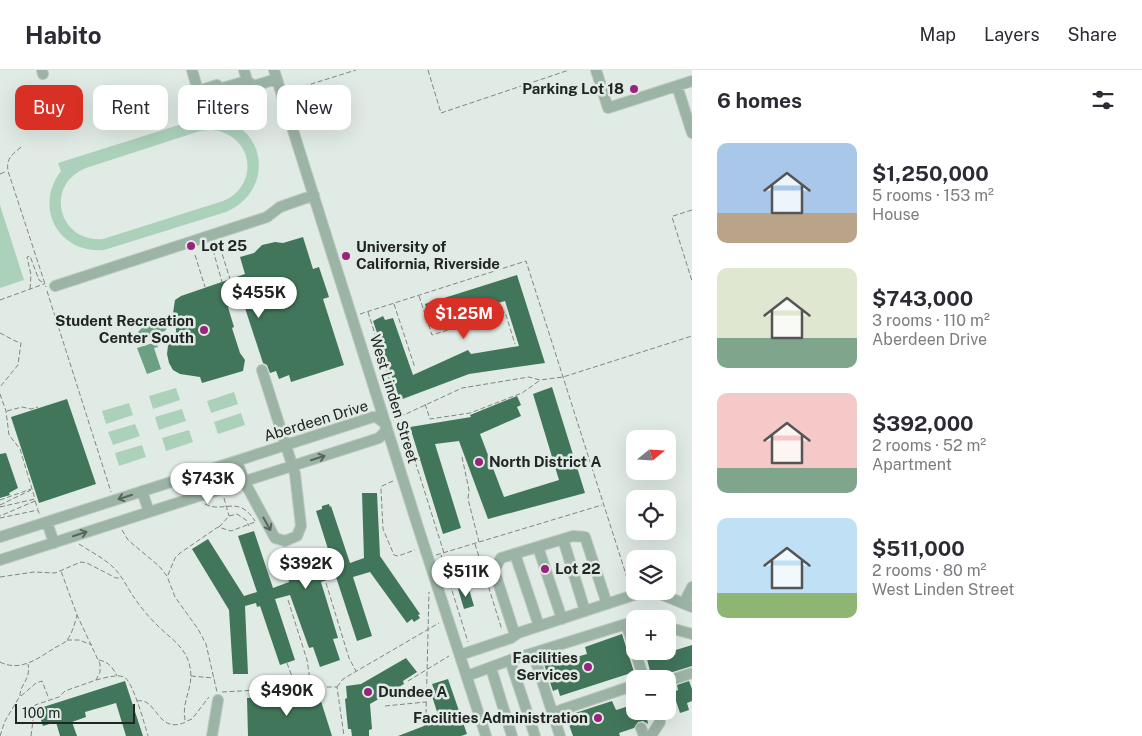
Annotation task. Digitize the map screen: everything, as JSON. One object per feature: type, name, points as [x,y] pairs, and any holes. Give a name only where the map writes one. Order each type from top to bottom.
[{"type":"street","points":[[192,70],[198,91],[247,80]]},
{"type":"street","points":[[244,70],[247,80],[254,86],[275,74]]},
{"type":"street","points":[[596,70],[608,108],[692,81]]},
{"type":"street","points":[[676,86],[692,133]]},
{"type":"street","name":"West Linden Street","points":[[293,130],[386,424],[454,655],[467,676],[486,736]]},
{"type":"street","points":[[50,285],[267,217],[280,207],[314,195]]},
{"type":"street","points":[[237,461],[259,520],[275,538],[291,540],[297,536],[300,532],[300,526],[293,466],[262,370]]},
{"type":"street","name":"Aberdeen Drive","points":[[0,537],[43,519],[114,501],[372,417],[376,417],[386,424],[385,432],[379,438],[0,560]]},
{"type":"street","points":[[142,491],[149,512]]},
{"type":"street","points":[[43,519],[54,543]]},
{"type":"street","points":[[515,635],[494,570],[501,558],[573,536],[585,537],[607,604]]},
{"type":"street","points":[[563,539],[585,611]]},
{"type":"street","points":[[538,547],[562,619]]},
{"type":"street","points":[[515,554],[539,626]]},
{"type":"street","points":[[676,600],[688,605],[692,587]]},
{"type":"street","points":[[454,655],[471,652],[539,626],[626,598]]},
{"type":"street","points":[[467,676],[510,660],[626,624]]},
{"type":"street","points":[[676,630],[692,634]]},
{"type":"street","points":[[533,653],[560,736]]},
{"type":"street","points":[[510,660],[535,736]]},
{"type":"street","points":[[491,668],[512,736]]},
{"type":"street","points":[[676,678],[692,673]]},
{"type":"street","points":[[552,712],[626,688]]},
{"type":"street","points":[[212,736],[218,696]]},
{"type":"street","points":[[651,736],[660,720]]},
{"type":"path","points":[[309,85],[356,70]]},
{"type":"path","points":[[428,70],[442,113],[569,70]]},
{"type":"path","points":[[21,147],[10,157],[7,163],[8,171],[50,285],[114,501]]},
{"type":"path","points":[[0,174],[8,171]]},
{"type":"path","points":[[692,210],[672,218],[692,280]]},
{"type":"path","points":[[220,247],[230,279]]},
{"type":"path","points":[[212,250],[222,282]]},
{"type":"path","points":[[195,255],[205,287]]},
{"type":"path","points":[[30,289],[31,275],[27,257],[30,256],[39,280],[50,285]]},
{"type":"path","points":[[352,317],[526,261],[626,573]]},
{"type":"path","points":[[0,300],[30,289],[50,285]]},
{"type":"path","points":[[419,295],[432,335],[505,312],[515,344]]},
{"type":"path","points":[[394,303],[415,368]]},
{"type":"path","points":[[368,312],[444,553]]},
{"type":"path","points":[[0,333],[10,338],[13,342],[20,343],[18,365],[0,387]]},
{"type":"path","points":[[386,424],[425,404],[472,385],[529,377],[540,380],[563,377],[692,336]]},
{"type":"path","points":[[425,404],[430,419],[470,414],[522,393],[540,380]]},
{"type":"path","points":[[0,394],[6,411],[9,436],[20,449],[31,490],[43,519]]},
{"type":"path","points":[[6,411],[22,407],[31,409],[38,407]]},
{"type":"path","points":[[462,457],[469,490],[468,499],[479,543]]},
{"type":"path","points":[[393,481],[382,486],[381,489],[383,528],[389,545],[394,555],[398,556],[421,550]]},
{"type":"path","points":[[0,500],[31,490]]},
{"type":"path","points":[[0,506],[31,490]]},
{"type":"path","points":[[223,495],[229,516]]},
{"type":"path","points":[[0,506],[35,500]]},
{"type":"path","points":[[0,517],[35,500]]},
{"type":"path","points":[[204,501],[210,506],[226,505],[247,510],[259,520],[249,526],[231,531],[218,528]]},
{"type":"path","points":[[433,556],[603,505]]},
{"type":"path","points":[[0,517],[38,510]]},
{"type":"path","points":[[167,576],[171,565],[180,553],[218,528],[229,516],[237,514],[241,516],[249,526]]},
{"type":"path","points":[[119,522],[128,540],[160,566],[167,576],[175,598],[198,629],[206,644],[218,696]]},
{"type":"path","points":[[77,542],[109,562],[154,623],[178,644],[185,653],[191,676],[190,688],[185,703],[184,717],[187,721]]},
{"type":"path","points":[[475,544],[505,640]]},
{"type":"path","points":[[294,548],[300,566]]},
{"type":"path","points":[[441,554],[471,652]]},
{"type":"path","points":[[0,577],[34,572],[61,571],[81,562],[87,563],[116,578],[122,578]]},
{"type":"path","points":[[61,571],[77,615],[99,660],[100,672],[96,680]]},
{"type":"path","points":[[469,584],[485,578]]},
{"type":"path","points":[[326,584],[349,658],[356,672]]},
{"type":"path","points":[[426,714],[429,592]]},
{"type":"path","points":[[288,600],[307,660],[311,687]]},
{"type":"path","points":[[0,662],[14,666],[28,664],[67,640],[74,627],[77,615]]},
{"type":"path","points":[[344,736],[337,687],[343,680],[439,623]]},
{"type":"path","points":[[67,640],[79,640],[92,645]]},
{"type":"path","points":[[408,681],[454,655]]},
{"type":"path","points":[[99,660],[104,661],[113,668],[117,676]]},
{"type":"path","points":[[287,663],[296,688]]},
{"type":"path","points":[[0,736],[5,721],[20,696],[20,691],[28,677],[28,664]]},
{"type":"path","points":[[31,736],[33,706],[59,697],[65,691],[96,680],[117,676],[128,680],[148,736]]},
{"type":"path","points":[[191,676],[215,678]]},
{"type":"path","points":[[20,696],[24,695],[36,683],[42,682],[49,700]]},
{"type":"path","points":[[137,701],[148,702],[162,720],[167,723],[177,724],[192,719],[212,694],[218,696],[296,688],[337,687]]},
{"type":"path","points":[[385,706],[426,702]]},
{"type":"shaded area","points":[[178,125],[178,130],[211,130],[242,130],[249,137],[256,150],[259,164],[257,178],[251,191],[241,203],[226,212],[104,250],[88,249],[74,245],[63,237],[55,226],[50,213],[50,200],[53,185],[61,171],[58,163],[168,130]],"holes":[[[211,130],[225,133],[236,140],[243,150],[247,161],[247,172],[243,184],[235,193],[223,201],[103,239],[88,238],[75,232],[67,223],[62,211],[61,199],[65,187],[73,176],[86,168],[200,131]]]},
{"type":"shaded area","points":[[0,205],[24,280],[0,288]]},
{"type":"shaded area","points":[[161,321],[165,323],[167,328],[156,336],[158,347],[154,348],[161,369],[147,374],[137,348],[153,343],[150,337],[142,338],[138,332],[142,328]]},
{"type":"shaded area","points":[[176,388],[180,400],[153,409],[149,396]]},
{"type":"shaded area","points":[[234,392],[238,404],[211,413],[207,401]]},
{"type":"shaded area","points":[[129,403],[133,415],[106,424],[102,411]]},
{"type":"shaded area","points":[[182,409],[186,421],[159,430],[155,417]]},
{"type":"shaded area","points":[[241,413],[245,425],[218,434],[214,422]]},
{"type":"shaded area","points":[[135,424],[140,436],[113,445],[108,432]]},
{"type":"shaded area","points":[[189,430],[193,442],[166,451],[162,438]]},
{"type":"shaded area","points":[[142,445],[146,457],[119,466],[115,453]]},
{"type":"building","points":[[303,237],[313,269],[319,267],[329,297],[323,299],[344,365],[291,382],[289,375],[279,379],[276,371],[270,373],[267,365],[263,363],[243,302],[228,307],[240,353],[245,360],[243,371],[202,383],[200,377],[180,374],[173,370],[167,354],[168,346],[176,332],[173,313],[175,300],[181,296],[245,274],[240,257],[254,253],[262,245],[275,242],[283,243]]},
{"type":"building","points":[[517,275],[545,363],[469,374],[400,400],[373,321],[383,316],[385,320],[393,318],[413,375],[468,350],[471,354],[519,346],[505,301],[431,322],[425,304]]},
{"type":"building","name":"North District A","points":[[552,387],[585,493],[488,519],[459,441],[435,444],[461,528],[443,534],[410,427],[471,417],[470,415],[517,396],[521,405],[517,407],[521,416],[480,434],[504,497],[559,480],[533,394]]},
{"type":"building","points":[[67,399],[96,484],[39,503],[11,417]]},
{"type":"building","points":[[6,453],[18,488],[9,493],[10,495],[0,498],[0,454]]},
{"type":"building","points":[[362,493],[377,493],[380,556],[420,614],[418,615],[420,618],[414,622],[412,619],[407,623],[370,572],[353,577],[372,636],[357,641],[336,577],[321,582],[338,638],[333,639],[340,660],[320,667],[313,647],[309,648],[290,595],[275,599],[295,660],[280,665],[260,606],[257,607],[256,603],[245,606],[248,674],[233,674],[229,610],[192,549],[208,539],[244,596],[257,592],[238,536],[254,531],[273,588],[289,582],[287,573],[313,565],[316,574],[334,568],[316,511],[322,509],[322,506],[329,504],[350,563],[364,558]]},
{"type":"building","points":[[468,586],[474,606],[464,609],[458,589]]},
{"type":"building","name":"Facilities Services","points":[[622,634],[626,647],[626,660],[630,660],[633,670],[626,670],[626,675],[560,696],[558,689],[553,691],[543,661],[553,658],[555,663],[587,654],[585,647]]},
{"type":"building","points":[[692,645],[692,666],[676,671],[650,670],[647,660],[676,660],[676,650]]},
{"type":"building","name":"Dundee A","points":[[406,658],[417,672],[403,681],[404,684],[370,704],[372,729],[369,730],[369,736],[352,736],[351,729],[348,729],[345,699],[347,698],[346,686],[361,684]]},
{"type":"building","points":[[448,679],[467,734],[461,736],[398,736],[424,726],[423,723],[439,718],[431,693],[435,692],[432,684]]},
{"type":"building","points":[[125,681],[143,736],[126,736],[116,703],[85,712],[86,717],[72,722],[77,736],[60,736],[56,722],[43,726],[37,709]]},
{"type":"building","points":[[689,681],[692,689],[692,701],[687,703],[689,710],[680,713],[676,701],[677,685]]},
{"type":"building","points":[[319,695],[332,736],[248,736],[247,698]]},
{"type":"building","name":"Facilities Administration","points":[[612,701],[616,710],[626,707],[626,720],[647,720],[648,724],[643,721],[638,722],[634,728],[619,733],[620,736],[573,736],[566,716]]},
{"type":"place","name":"Parking Lot 18","points":[[634,89]]},
{"type":"place","name":"Lot 25","points":[[191,246]]},
{"type":"place","name":"University of California, Riverside","points":[[346,256]]},
{"type":"place","name":"Student Recreation Center South","points":[[204,330]]},
{"type":"place","name":"North District A","points":[[479,462]]},
{"type":"place","name":"Lot 22","points":[[545,569]]},
{"type":"place","name":"Facilities Services","points":[[588,667]]},
{"type":"place","name":"Dundee A","points":[[368,692]]},
{"type":"place","name":"Facilities Administration","points":[[598,718]]}]
